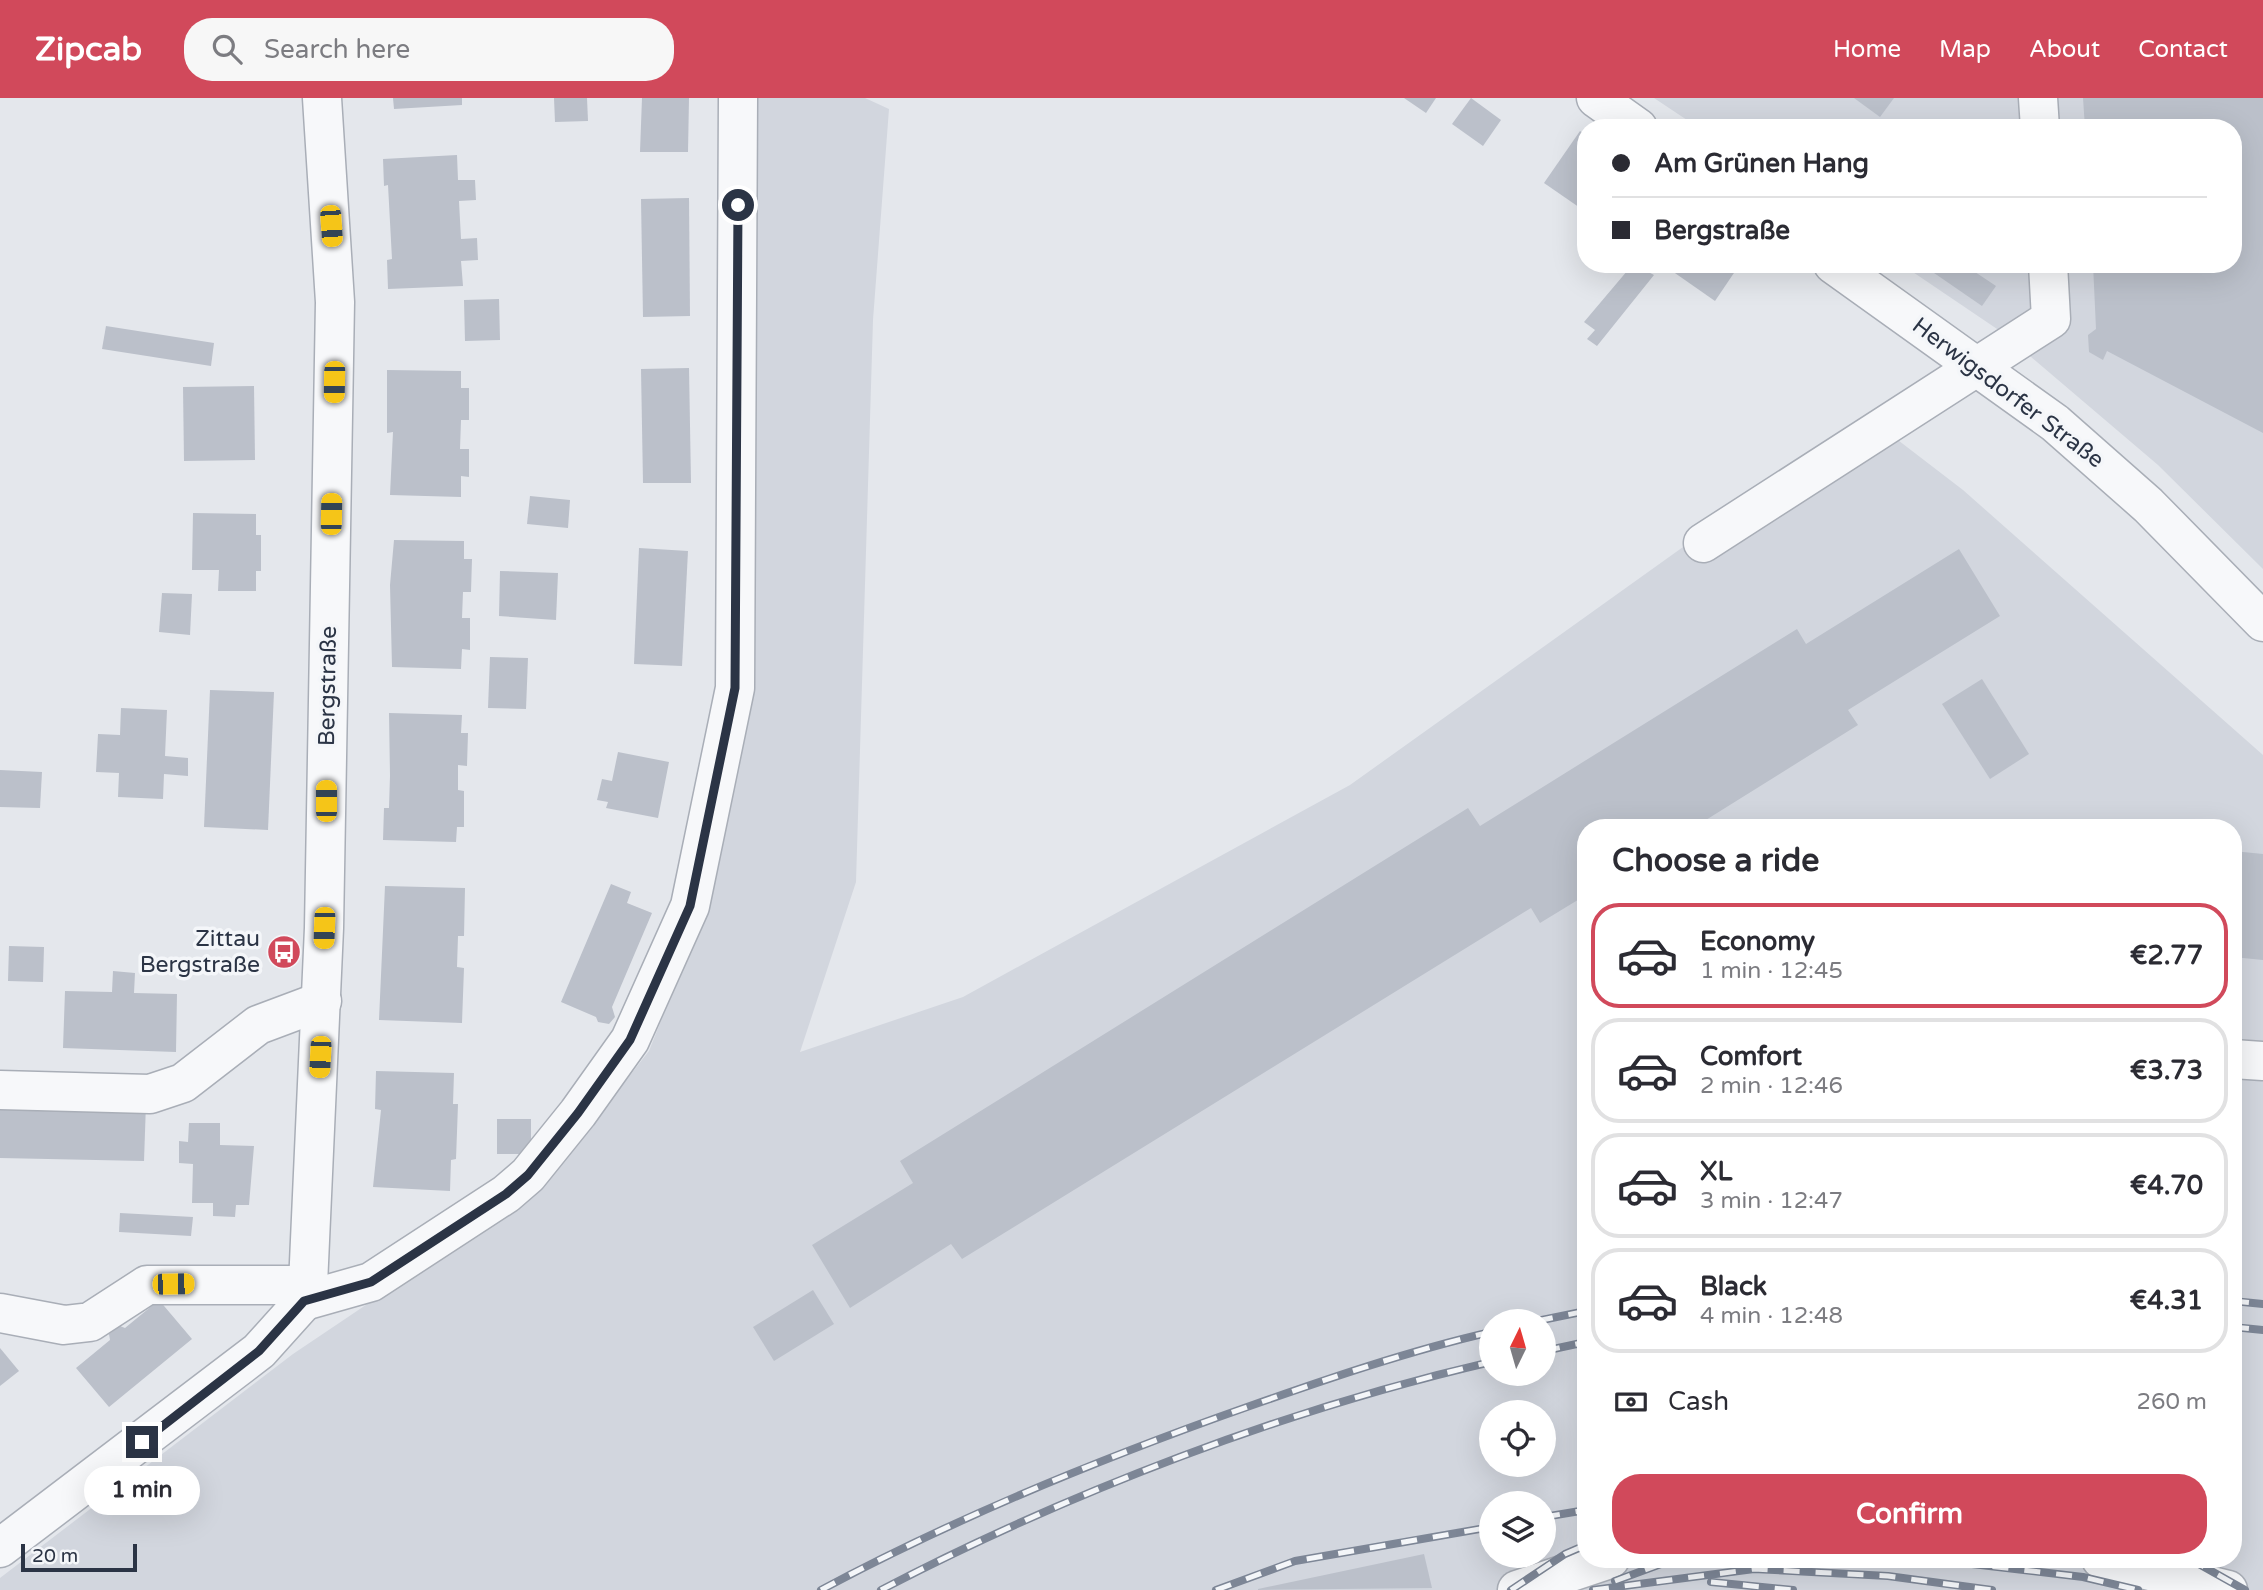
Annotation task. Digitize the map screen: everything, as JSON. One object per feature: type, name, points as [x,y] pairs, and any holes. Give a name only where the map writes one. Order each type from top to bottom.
[{"type":"street","name":"Bergstraße","points":[[306,1293],[322,1001],[335,302],[323,98]]},
{"type":"street","points":[[0,1313],[64,1325],[90,1322],[148,1285],[306,1293],[371,1282],[506,1194],[528,1175],[578,1113],[630,1040],[690,906],[735,688],[738,98]]},
{"type":"street","points":[[1595,98],[1625,119]]},
{"type":"street","points":[[2038,98],[2039,119]]},
{"type":"street","name":"Herwigsdorfer Straße","points":[[1846,273],[1980,367],[2104,465],[2263,622]]},
{"type":"street","points":[[1703,543],[2051,319],[2048,273]]},
{"type":"street","points":[[0,1090],[150,1094],[183,1083],[258,1025],[322,1001]]},
{"type":"street","points":[[2242,1060],[2263,1062]]},
{"type":"street","points":[[1,1545],[259,1351],[306,1293]]},
{"type":"street","points":[[1517,1590],[1583,1568]]},
{"type":"street","points":[[2138,1568],[2228,1590]]},
{"type":"shaded area","points":[[737,98],[865,98],[889,109],[873,320],[856,882],[800,1052],[963,997],[1350,785],[1725,517],[1890,434],[1963,490],[2263,755],[2263,1590],[0,1590],[0,1578],[293,1354],[403,1280],[580,1139],[649,1051],[703,915],[750,690]]},
{"type":"shaded area","points":[[1654,98],[2263,98],[2263,569],[2158,465],[2003,333],[1914,273],[2242,273],[2242,119],[1686,119]]},
{"type":"building","points":[[393,98],[462,98],[462,105],[394,109]]},
{"type":"building","points":[[554,98],[587,98],[588,121],[555,122]]},
{"type":"building","points":[[642,98],[689,98],[688,152],[640,152]]},
{"type":"building","points":[[1404,98],[1436,98],[1426,113]]},
{"type":"building","points":[[1471,98],[1501,120],[1483,146],[1452,124]]},
{"type":"building","points":[[1854,98],[1894,98],[1880,117]]},
{"type":"building","points":[[2083,98],[2263,98],[2263,433],[2107,351],[2103,360],[2089,352],[2088,335],[2096,329],[2093,273],[2242,273],[2242,119],[2084,119]]},
{"type":"building","points":[[1577,135],[1577,206],[1544,183]]},
{"type":"building","points":[[457,155],[458,180],[475,180],[476,200],[459,201],[461,239],[477,238],[478,260],[461,261],[463,286],[388,289],[387,260],[392,259],[388,185],[384,186],[383,159]]},
{"type":"building","points":[[689,198],[690,316],[643,317],[641,199]]},
{"type":"building","points":[[1625,273],[1654,275],[1597,346],[1587,339],[1595,330],[1584,322]]},
{"type":"building","points":[[1675,273],[1734,273],[1715,301]]},
{"type":"building","points":[[1934,273],[1976,273],[1996,286],[1982,306]]},
{"type":"building","points":[[499,299],[500,340],[465,341],[464,300]]},
{"type":"building","points":[[106,326],[214,343],[211,366],[102,349]]},
{"type":"building","points":[[689,368],[691,483],[643,483],[641,369]]},
{"type":"building","points":[[387,370],[461,371],[461,388],[469,388],[469,420],[461,420],[460,449],[469,449],[469,477],[461,476],[461,497],[390,495],[393,432],[387,433]]},
{"type":"building","points":[[254,386],[255,460],[184,461],[183,387]]},
{"type":"building","points":[[530,496],[570,500],[568,528],[527,524]]},
{"type":"building","points":[[193,513],[256,514],[256,535],[261,535],[261,571],[256,571],[256,591],[218,591],[219,570],[192,570]]},
{"type":"building","points":[[394,540],[464,541],[464,559],[472,559],[471,592],[463,592],[462,618],[470,618],[470,650],[462,649],[461,669],[392,667],[390,585]]},
{"type":"building","points":[[639,548],[688,551],[682,666],[634,664]]},
{"type":"building","points":[[1959,549],[2000,616],[1848,710],[1858,725],[1707,819],[1577,819],[1577,900],[1540,923],[1531,908],[962,1259],[951,1244],[850,1308],[812,1245],[913,1183],[900,1161],[1468,808],[1480,826],[1797,629],[1806,644]]},
{"type":"building","points":[[500,571],[558,573],[556,620],[499,616]]},
{"type":"building","points":[[162,593],[192,594],[190,635],[159,632]]},
{"type":"building","points":[[490,657],[528,658],[526,709],[488,708]]},
{"type":"building","points":[[1982,679],[2029,754],[1990,779],[1942,704]]},
{"type":"building","points":[[210,690],[274,692],[268,830],[204,827]]},
{"type":"building","points":[[121,708],[167,710],[165,756],[188,758],[188,776],[164,774],[163,799],[118,797],[119,773],[96,772],[98,734],[120,735]]},
{"type":"building","points":[[389,713],[462,715],[461,733],[468,733],[467,766],[458,765],[458,790],[464,791],[464,827],[457,827],[456,842],[383,840],[384,808],[389,808]]},
{"type":"building","points":[[618,752],[669,762],[658,818],[606,808],[608,802],[597,800],[602,779],[612,781]]},
{"type":"building","points":[[0,770],[42,772],[40,808],[0,807]]},
{"type":"building","points":[[2242,852],[2263,854],[2263,960],[2242,958]]},
{"type":"building","points":[[611,884],[631,892],[627,903],[652,913],[612,1007],[615,1017],[609,1024],[598,1022],[596,1017],[561,1002]]},
{"type":"building","points":[[385,886],[465,888],[464,936],[458,936],[457,967],[464,968],[462,1023],[379,1020]]},
{"type":"building","points":[[9,946],[44,947],[43,982],[8,981]]},
{"type":"building","points":[[113,971],[135,973],[134,993],[177,994],[176,1052],[63,1048],[65,991],[112,992]]},
{"type":"building","points":[[376,1071],[454,1073],[453,1104],[458,1104],[456,1159],[451,1160],[450,1191],[373,1187],[381,1110],[375,1109]]},
{"type":"building","points":[[0,1100],[146,1103],[144,1161],[0,1158]]},
{"type":"building","points":[[497,1119],[531,1119],[531,1154],[497,1154]]},
{"type":"building","points":[[189,1123],[220,1123],[220,1145],[254,1146],[249,1205],[236,1205],[235,1217],[213,1216],[213,1203],[192,1203],[193,1164],[179,1163],[179,1141],[188,1142]]},
{"type":"building","points":[[120,1213],[193,1217],[191,1236],[119,1232]]},
{"type":"building","points":[[813,1290],[834,1324],[774,1361],[753,1327]]},
{"type":"building","points":[[159,1300],[192,1339],[109,1407],[76,1368],[110,1340],[109,1334],[120,1326],[125,1328]]},
{"type":"building","points":[[0,1348],[19,1371],[0,1386]]},
{"type":"building","points":[[1424,1554],[1432,1588],[1258,1590],[1258,1589]]},
{"type":"railway","points":[[2242,1302],[2263,1304]]},
{"type":"railway","points":[[1556,1317],[1577,1313]]},
{"type":"railway","points":[[2242,1328],[2263,1330]]},
{"type":"railway","points":[[821,1590],[977,1513],[1138,1447],[1337,1376],[1479,1335]]},
{"type":"railway","points":[[1556,1348],[1577,1344]]},
{"type":"railway","points":[[881,1590],[1026,1520],[1179,1457],[1335,1404],[1479,1365]]},
{"type":"railway","points":[[1556,1515],[1577,1512]]},
{"type":"railway","points":[[1216,1590],[1295,1561],[1479,1529]]},
{"type":"railway","points":[[1511,1590],[1577,1549]]},
{"type":"railway","points":[[1615,1581],[1650,1568]]},
{"type":"railway","points":[[2006,1568],[2083,1577],[2138,1590]]},
{"type":"railway","points":[[2206,1568],[2245,1590]]},
{"type":"railway","points":[[1593,1590],[1754,1569],[1888,1576],[1992,1590]]},
{"type":"railway","points":[[1711,1582],[1793,1590]]},
{"type":"place","name":"Zittau Bergstraße","points":[[284,952]]},
{"type":"route","points":[[142,1442],[259,1351],[304,1301],[371,1282],[506,1194],[528,1175],[578,1113],[630,1040],[690,906],[735,688],[738,205]]}]
